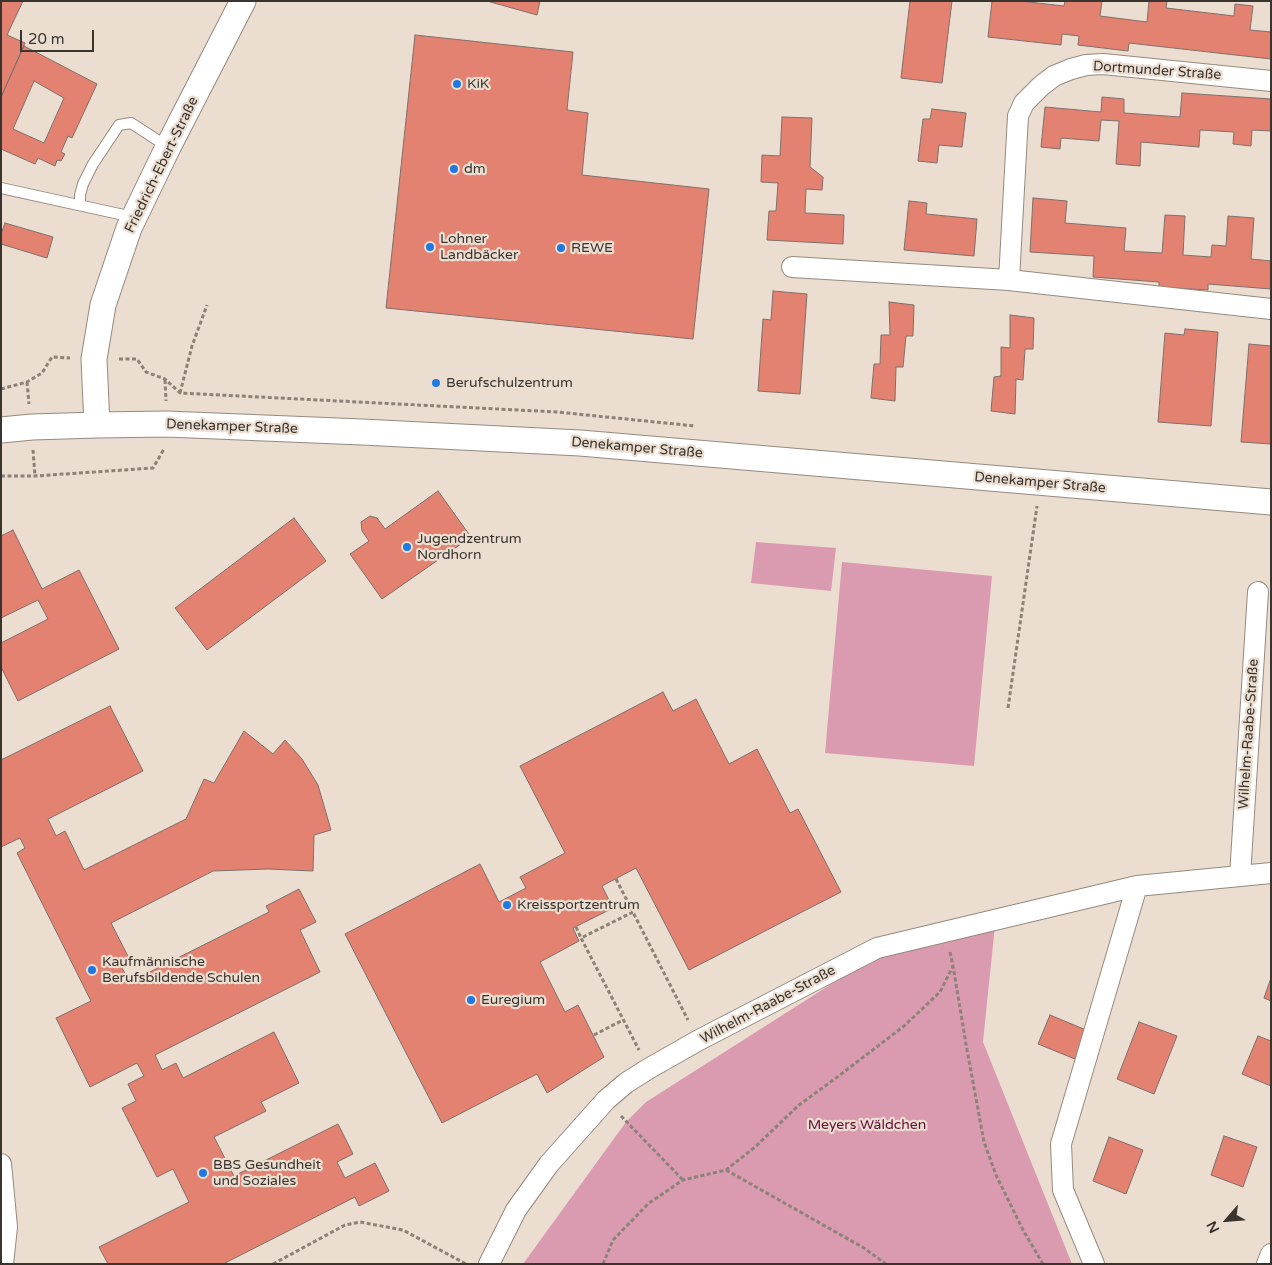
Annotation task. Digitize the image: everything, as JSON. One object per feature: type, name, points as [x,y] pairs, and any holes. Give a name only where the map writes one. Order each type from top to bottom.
[{"type":"street","name":"Friedrich-Ebert-Straße","points":[[97,425],[94,359],[101,314],[129,228],[244,1]]},
{"type":"street","name":"Dortmunder Straße","points":[[1009,280],[1018,116],[1024,103],[1040,86],[1054,76],[1071,69],[1103,64],[1271,81]]},
{"type":"street","points":[[792,267],[1009,280],[1271,309]]},
{"type":"street","name":"Denekamper Straße","points":[[1,430],[32,427],[167,424],[580,443],[1271,502]]},
{"type":"street","name":"Wilhelm-Raabe-Straße","points":[[1240,876],[1258,592]]},
{"type":"street","name":"Wilhelm-Raabe-Straße","points":[[489,1264],[516,1210],[549,1164],[606,1100],[626,1083],[648,1068],[699,1040],[877,948],[1137,886],[1271,873]]},
{"type":"street","points":[[1094,1264],[1063,1190],[1061,1144],[1137,886]]},
{"type":"street","points":[[1,1164],[7,1227],[3,1264]]},
{"type":"street","points":[[1267,1264],[1271,1254]]},
{"type":"lane","points":[[80,205],[80,195],[92,164],[119,125],[131,123],[168,148]]},
{"type":"lane","points":[[1,188],[134,218]]},
{"type":"path","points":[[180,393],[192,346],[207,305]]},
{"type":"path","points":[[1008,708],[1035,528],[1039,483]]},
{"type":"path","points":[[616,879],[699,1040]]},
{"type":"path","points":[[581,938],[633,912]]},
{"type":"path","points":[[576,927],[648,1068]]},
{"type":"path","points":[[945,932],[953,966],[984,1142],[1000,1183],[1023,1230],[1043,1264]]},
{"type":"path","points":[[603,1264],[613,1240],[649,1203],[683,1180],[726,1170],[755,1147],[799,1104],[904,1026],[940,992],[953,966]]},
{"type":"path","points":[[594,1035],[623,1020]]},
{"type":"path","points":[[606,1100],[683,1180]]},
{"type":"path","points":[[726,1170],[855,1243],[886,1264]]},
{"type":"path","points":[[273,1264],[345,1225],[360,1222],[403,1230],[466,1264]]},
{"type":"green space","points":[[756,542],[836,548],[831,591],[751,583]]},
{"type":"green space","points":[[842,562],[992,576],[974,766],[825,753]]},
{"type":"green space","name":"Meyers Wäldchen","points":[[995,925],[983,1042],[1072,1264],[523,1264],[626,1122],[646,1102],[880,953]]},
{"type":"building","points":[[1,1],[23,1],[7,35],[25,43],[1,97]]},
{"type":"building","points":[[487,1],[540,1],[537,15]]},
{"type":"building","points":[[910,1],[952,1],[942,83],[901,78]]},
{"type":"building","points":[[992,1],[1020,1],[1064,6],[1065,1],[1102,1],[1100,16],[1147,22],[1149,1],[1167,1],[1166,8],[1234,16],[1235,4],[1253,6],[1250,30],[1271,32],[1271,59],[1129,43],[1128,51],[1078,45],[1079,36],[1062,34],[1061,45],[988,37]]},
{"type":"building","points":[[415,35],[573,52],[567,110],[588,113],[582,175],[709,189],[693,339],[386,308]]},
{"type":"building","points":[[24,46],[97,84],[72,138],[68,136],[61,152],[65,154],[61,161],[57,160],[55,166],[38,158],[35,164],[1,149],[1,97]],"holes":[[[34,81],[64,98],[44,143],[13,129]]]},
{"type":"building","points":[[1182,93],[1271,99],[1271,131],[1252,130],[1251,146],[1233,144],[1234,132],[1200,130],[1199,147],[1141,142],[1140,166],[1116,164],[1119,121],[1101,120],[1099,141],[1061,138],[1060,149],[1041,147],[1045,107],[1101,112],[1102,97],[1124,99],[1124,113],[1180,117]]},
{"type":"building","points":[[932,109],[966,113],[962,147],[939,145],[937,163],[918,161],[923,119],[930,119]]},
{"type":"building","points":[[782,117],[812,118],[810,167],[823,177],[822,190],[806,189],[805,213],[844,215],[843,244],[767,240],[769,211],[776,211],[778,183],[761,182],[762,155],[780,156]]},
{"type":"building","points":[[1033,198],[1067,201],[1065,223],[1126,228],[1124,251],[1162,253],[1165,215],[1185,216],[1183,255],[1211,257],[1212,245],[1226,246],[1228,216],[1254,218],[1251,259],[1271,261],[1271,289],[1208,284],[1208,290],[1159,287],[1159,282],[1093,277],[1094,256],[1030,252]]},
{"type":"building","points":[[909,201],[927,203],[926,214],[977,219],[974,256],[904,250]]},
{"type":"building","points":[[5,223],[53,237],[47,258],[1,244],[1,234]]},
{"type":"building","points":[[773,291],[807,294],[800,394],[758,391],[763,319],[771,320]]},
{"type":"building","points":[[889,302],[914,305],[913,336],[906,336],[903,367],[896,367],[895,401],[871,398],[874,364],[880,364],[881,335],[890,335]]},
{"type":"building","points":[[1010,315],[1034,318],[1033,349],[1025,349],[1023,380],[1016,379],[1015,414],[991,411],[994,377],[1001,376],[1001,347],[1010,348]]},
{"type":"building","points":[[1185,329],[1218,332],[1211,426],[1158,422],[1165,333],[1184,335]]},
{"type":"building","points":[[1249,344],[1271,346],[1271,444],[1241,442]]},
{"type":"building","name":"Jugendzentrum Nordhorn","points":[[438,491],[471,537],[382,599],[350,554],[369,541],[362,531],[361,522],[370,516],[377,518],[385,529]]},
{"type":"building","points":[[294,518],[326,561],[207,650],[175,608]]},
{"type":"building","points":[[13,530],[42,589],[79,570],[119,649],[18,701],[1,667],[1,643],[48,619],[38,600],[1,618],[1,536]]},
{"type":"building","name":"Kreissportzentrum","points":[[663,692],[673,711],[696,699],[729,764],[757,749],[790,813],[798,809],[841,892],[689,970],[636,868],[602,886],[613,908],[573,928],[579,941],[540,962],[565,1012],[578,1005],[604,1057],[547,1093],[537,1074],[442,1123],[345,934],[480,864],[499,902],[526,888],[520,877],[565,853],[520,766]]},
{"type":"building","points":[[110,706],[143,771],[48,819],[56,836],[65,831],[84,870],[186,819],[204,779],[214,783],[244,731],[273,754],[285,740],[302,759],[318,785],[331,830],[314,835],[313,871],[268,869],[213,871],[111,923],[132,964],[122,968],[130,982],[269,912],[266,906],[299,889],[316,922],[300,930],[320,972],[155,1055],[162,1070],[176,1063],[183,1078],[274,1032],[299,1083],[261,1102],[266,1111],[214,1137],[234,1176],[338,1124],[353,1154],[337,1162],[345,1178],[375,1163],[389,1191],[359,1206],[355,1197],[223,1264],[108,1264],[99,1247],[189,1202],[173,1169],[157,1177],[122,1108],[136,1101],[128,1084],[144,1076],[137,1063],[90,1087],[56,1018],[91,1001],[17,853],[25,848],[20,838],[1,847],[1,760]]},
{"type":"building","points":[[1271,978],[1271,1001],[1264,998]]},
{"type":"building","points":[[1050,1015],[1086,1030],[1075,1059],[1038,1044]]},
{"type":"building","points":[[1139,1022],[1177,1036],[1154,1094],[1117,1079]]},
{"type":"building","points":[[1258,1036],[1271,1041],[1271,1086],[1242,1074]]},
{"type":"building","points":[[1224,1136],[1257,1147],[1243,1187],[1211,1175]]},
{"type":"building","points":[[1109,1137],[1143,1150],[1126,1194],[1093,1181]]},
{"type":"place","name":"KiK","points":[[457,84]]},
{"type":"place","name":"dm","points":[[454,169]]},
{"type":"place","name":"Lohner Landbäcker","points":[[430,247]]},
{"type":"place","name":"REWE","points":[[561,248]]},
{"type":"place","name":"Berufschulzentrum","points":[[436,383]]},
{"type":"place","name":"Jugendzentrum Nordhorn","points":[[407,547]]},
{"type":"place","name":"Kreissportzentrum","points":[[507,905]]},
{"type":"place","name":"Kaufmännische Berufsbildende Schulen","points":[[92,970]]},
{"type":"place","name":"Euregium","points":[[471,1000]]},
{"type":"place","name":"BBS Gesundheit und Soziales","points":[[203,1173]]}]
